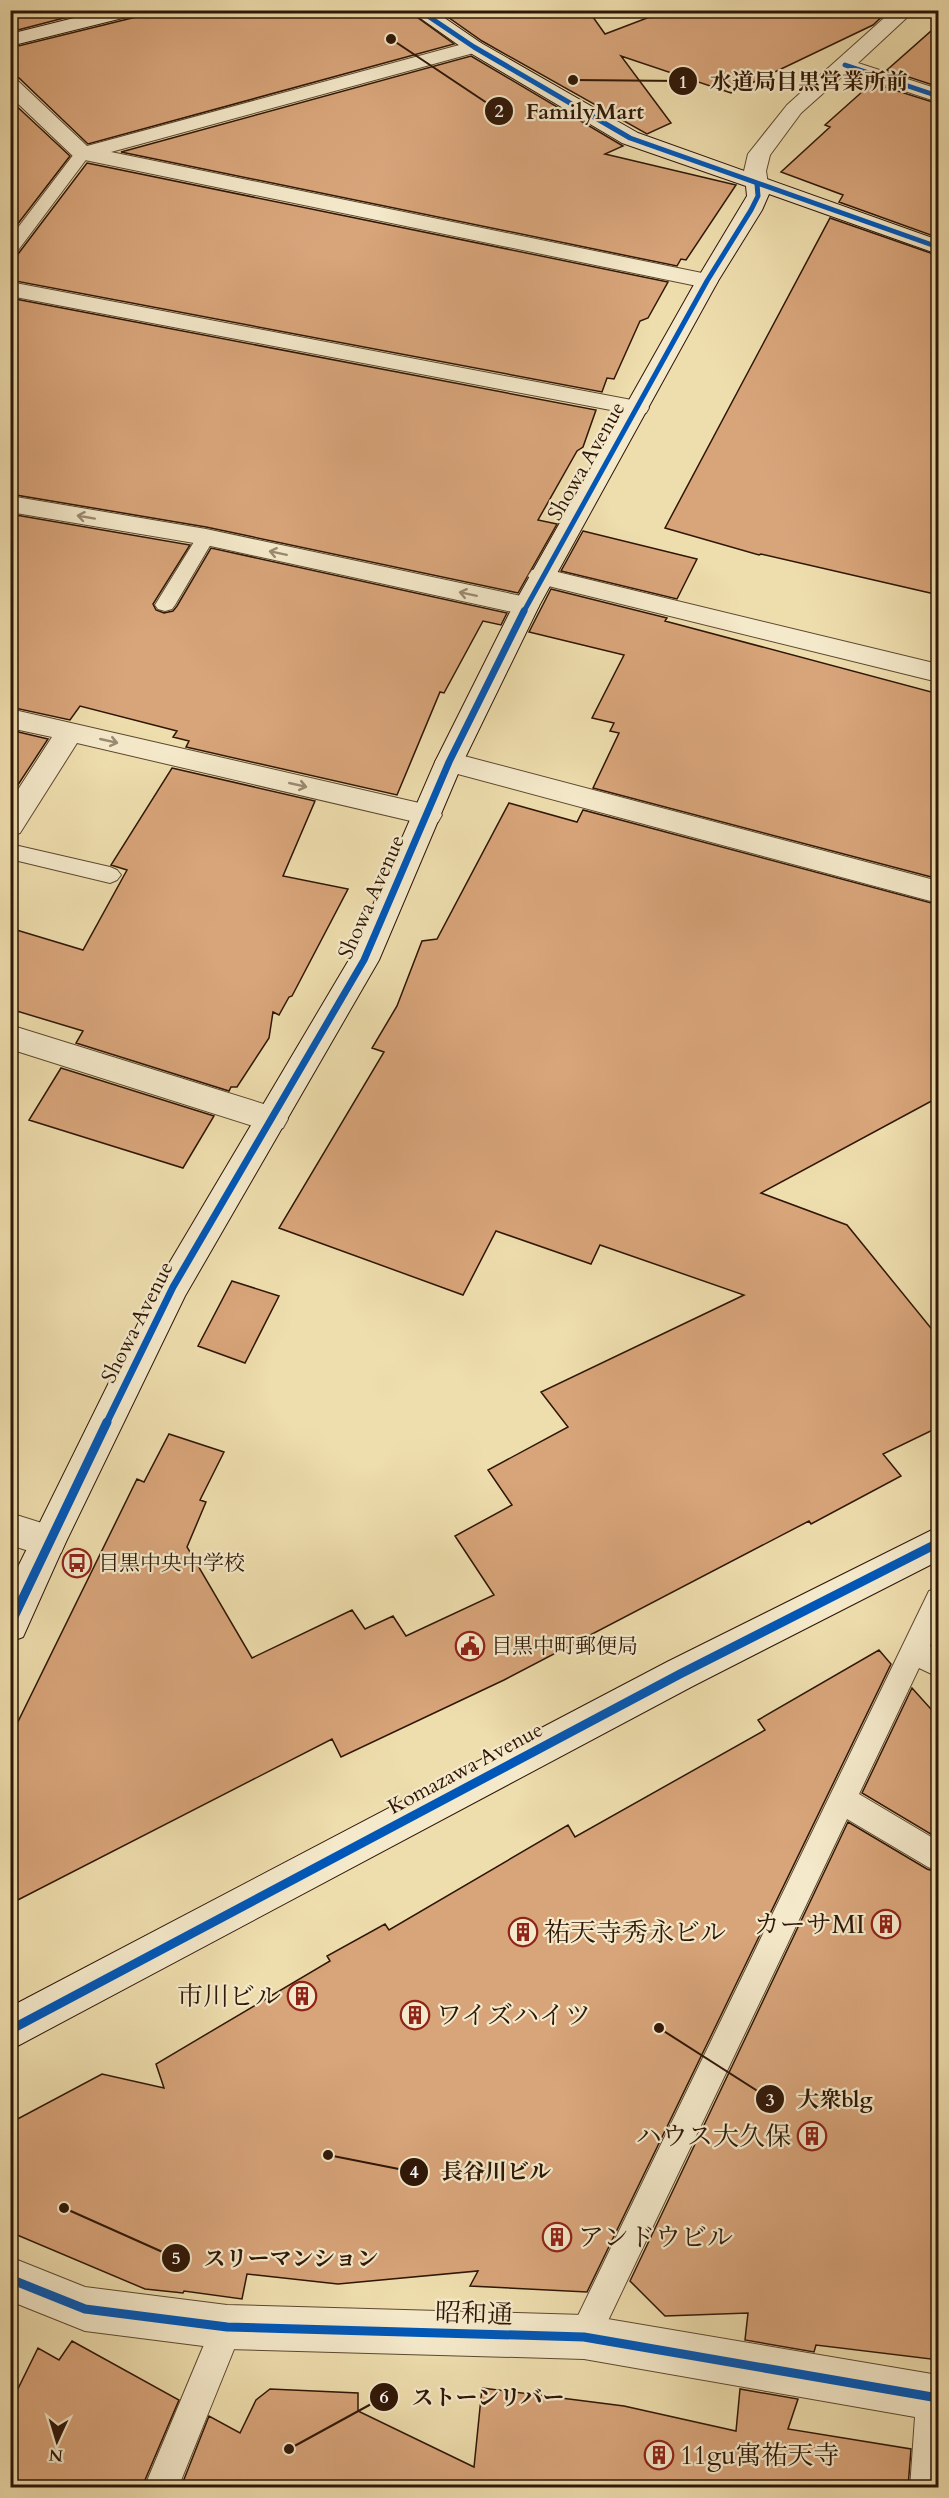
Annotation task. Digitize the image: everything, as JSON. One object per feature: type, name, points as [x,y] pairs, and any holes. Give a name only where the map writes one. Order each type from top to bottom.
[{"type":"street","points":[[10,40],[132,10]]},
{"type":"street","points":[[419,10],[474,47],[630,138],[939,247]]},
{"type":"street","name":"Showa Avenue","points":[[10,1624],[48,1541],[174,1287],[364,960],[428,815],[448,762],[525,606],[638,408],[707,281],[758,196],[755,171],[759,154],[794,109],[905,10]]},
{"type":"street","points":[[83,153],[474,47]]},
{"type":"street","points":[[845,65],[939,96]]},
{"type":"street","points":[[10,84],[83,153],[707,281]]},
{"type":"street","points":[[10,289],[638,408]]},
{"type":"street","points":[[10,504],[206,537],[525,606]]},
{"type":"street","points":[[541,576],[939,673]]},
{"type":"street","points":[[10,718],[428,815]]},
{"type":"street","points":[[10,826],[70,732]]},
{"type":"street","points":[[448,762],[939,892]]},
{"type":"street","points":[[10,1037],[272,1119]]},
{"type":"street","points":[[10,1529],[48,1541]]},
{"type":"street","name":"Komazawa Avenue","points":[[10,2030],[680,1674],[939,1543]]},
{"type":"street","name":"昭和通","points":[[10,2278],[84,2309],[227,2327],[584,2337],[939,2398]]},
{"type":"street","points":[[933,2487],[939,2416]]},
{"type":"lane","points":[[10,250],[83,153]]},
{"type":"lane","points":[[165,605],[206,537]]},
{"type":"lane","points":[[10,851],[110,875]]},
{"type":"lane","points":[[584,2337],[842,1800],[926,1658],[939,1600]]},
{"type":"lane","points":[[842,1800],[939,1857]]},
{"type":"lane","points":[[160,2487],[227,2327]]},
{"type":"building","points":[[10,10],[95,10],[10,32]]},
{"type":"building","points":[[144,10],[407,10],[454,44],[88,144],[19,78],[10,76],[10,48],[140,16]]},
{"type":"building","points":[[438,10],[588,10],[605,34],[668,10],[889,10],[873,25],[731,93],[621,56],[671,123],[647,134],[482,41]]},
{"type":"building","points":[[939,24],[939,87],[887,70]]},
{"type":"building","points":[[471,56],[623,146],[605,154],[736,185],[686,260],[681,259],[677,266],[121,152]]},
{"type":"building","points":[[872,83],[939,104],[939,238],[839,202],[843,195],[781,172],[830,127],[825,125]]},
{"type":"building","points":[[10,100],[70,156],[10,234]]},
{"type":"building","points":[[87,163],[668,282],[648,318],[640,321],[614,379],[607,378],[602,392],[10,280],[10,257],[18,254]]},
{"type":"building","points":[[830,218],[939,256],[939,595],[759,555],[665,528]]},
{"type":"building","points":[[10,298],[596,410],[583,447],[577,451],[538,520],[557,524],[518,593],[206,527],[10,494]]},
{"type":"building","points":[[10,514],[190,545],[153,604],[156,610],[164,613],[173,611],[177,606],[211,548],[507,613],[501,625],[483,621],[444,693],[440,692],[397,795],[186,747],[189,741],[173,737],[177,731],[80,706],[70,720],[10,707]]},
{"type":"building","points":[[583,531],[697,559],[677,599],[561,571]]},
{"type":"building","points":[[551,589],[667,618],[665,621],[939,694],[939,879],[593,788],[619,733],[610,731],[614,723],[592,718],[624,655],[529,632]]},
{"type":"building","points":[[10,730],[48,739],[10,797]]},
{"type":"building","points":[[172,768],[315,801],[283,876],[348,889],[292,996],[289,997],[279,1015],[273,1012],[269,1038],[237,1087],[231,1087],[229,1091],[76,1043],[83,1031],[10,1009],[10,928],[83,950],[127,870],[111,865]]},
{"type":"building","points":[[509,803],[577,822],[583,810],[939,905],[939,1097],[761,1193],[847,1225],[939,1338],[939,1427],[883,1454],[901,1476],[811,1524],[809,1521],[504,1680],[341,1757],[332,1739],[10,1904],[10,1738],[137,1479],[144,1482],[169,1434],[224,1452],[200,1500],[206,1502],[187,1547],[252,1658],[352,1610],[365,1629],[393,1616],[406,1636],[494,1595],[455,1536],[512,1505],[488,1470],[568,1427],[541,1392],[744,1295],[600,1245],[591,1264],[496,1231],[463,1295],[279,1228],[384,1052],[372,1048],[397,1006],[422,941],[437,939]]},
{"type":"building","points":[[61,1068],[214,1116],[183,1168],[29,1120]]},
{"type":"building","points":[[232,1281],[279,1296],[245,1363],[198,1346]]},
{"type":"building","points":[[879,1650],[891,1664],[587,2292],[470,2286],[478,2271],[338,2284],[247,2274],[242,2299],[184,2291],[183,2293],[145,2289],[10,2232],[10,2123],[102,2074],[164,2088],[156,2064],[330,1961],[327,1956],[385,1924],[389,1930],[568,1825],[575,1837],[765,1730],[758,1720]]},
{"type":"building","points":[[912,1688],[939,1718],[939,1839],[862,1793]]},
{"type":"building","points":[[848,1822],[927,1869],[939,1873],[939,2360],[816,2345],[814,2352],[745,2340],[748,2313],[665,2316],[630,2281]]},
{"type":"building","points":[[72,2341],[179,2400],[142,2487],[10,2487],[10,2405],[38,2348],[59,2360]]},
{"type":"building","points":[[482,2388],[624,2406],[736,2431],[740,2389],[798,2399],[788,2429],[911,2449],[908,2487],[181,2487],[209,2416],[240,2433],[256,2400],[270,2389],[358,2393],[358,2411],[474,2467]]},
{"type":"cycle path","points":[[419,10],[474,47],[630,138],[938,247]]},
{"type":"cycle path","points":[[845,65],[938,96]]},
{"type":"cycle path","points":[[10,1625],[48,1541],[173,1287],[364,960],[449,762],[526,606],[707,281],[751,210],[758,196],[757,184]]},
{"type":"cycle path","points":[[10,2030],[680,1674],[938,1543]]},
{"type":"cycle path","points":[[10,2279],[85,2309],[227,2327],[584,2337],[938,2398]]},
{"type":"place","name":"FamilyMart","points":[[391,39]]},
{"type":"place","name":"水道局目黒営業所前","points":[[573,80]]},
{"type":"place","name":"目黒中央中学校","points":[[77,1563]]},
{"type":"place","name":"目黒中町郵便局","points":[[470,1646]]},
{"type":"place","name":"カーサMI","points":[[886,1924]]},
{"type":"place","name":"祐天寺秀永ビル","points":[[523,1932]]},
{"type":"place","name":"市川ビル","points":[[302,1996]]},
{"type":"place","name":"ワイズハイツ","points":[[415,2015]]},
{"type":"place","name":"大衆blg","points":[[659,2028]]},
{"type":"place","name":"ハウス大久保","points":[[812,2136]]},
{"type":"place","name":"長谷川ビル","points":[[328,2155]]},
{"type":"place","name":"スリーマンション","points":[[64,2208]]},
{"type":"place","name":"アンドウビル","points":[[557,2237]]},
{"type":"place","name":"ストーンリバー","points":[[289,2449]]},
{"type":"place","name":"11gu寓祐天寺","points":[[659,2455]]}]
